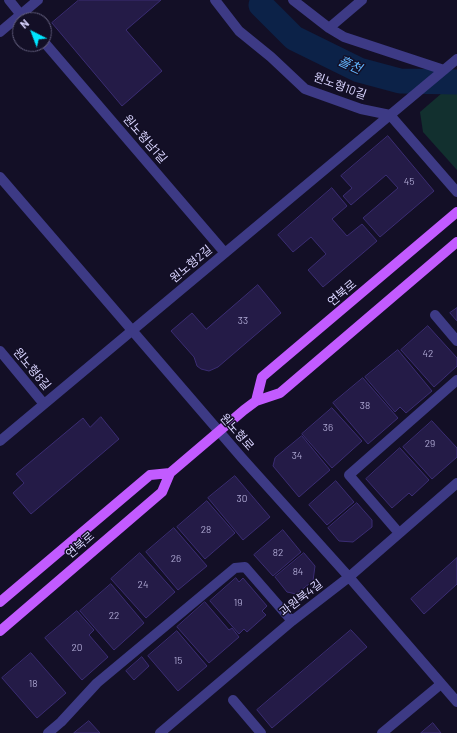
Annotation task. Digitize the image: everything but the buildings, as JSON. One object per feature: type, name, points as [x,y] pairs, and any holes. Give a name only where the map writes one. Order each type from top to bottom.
[{"type":"main road","name":"연북로","points":[[256,401],[262,377],[457,212]]},
{"type":"main road","name":"연북로","points":[[0,631],[162,492],[170,473],[219,431],[256,401],[280,393],[457,242]]},
{"type":"main road","name":"연북로","points":[[0,602],[150,475],[170,473]]},
{"type":"street","points":[[9,0],[19,12]]},
{"type":"street","points":[[27,12],[38,0]]},
{"type":"street","name":"원노형10길","points":[[214,0],[239,31],[271,57],[305,89],[362,109],[390,116]]},
{"type":"street","points":[[293,0],[329,28],[344,37],[444,70]]},
{"type":"street","points":[[329,28],[362,0]]},
{"type":"street","points":[[0,32],[12,24]]},
{"type":"street","name":"원노형남1길","points":[[52,51],[225,253]]},
{"type":"street","name":"원노형2길","points":[[0,441],[457,59]]},
{"type":"street","points":[[390,116],[457,192]]},
{"type":"street","name":"원노형로","points":[[0,177],[219,431],[349,577],[457,702]]},
{"type":"street","points":[[435,315],[457,340]]},
{"type":"street","name":"원노형8길","points":[[0,351],[44,404]]},
{"type":"street","points":[[399,533],[349,475],[457,380]]},
{"type":"street","name":"과원북4길","points":[[160,733],[292,621],[349,577],[457,483]]},
{"type":"street","points":[[48,733],[97,683],[235,568],[246,567],[292,621]]},
{"type":"street","points":[[382,733],[441,684]]},
{"type":"street","points":[[233,700],[261,733]]},
{"type":"green space","points":[[457,80],[457,170],[423,132],[420,112]]},
{"type":"waterway","name":"흘천","points":[[261,5],[294,38],[359,70],[400,81],[457,82]]}]
